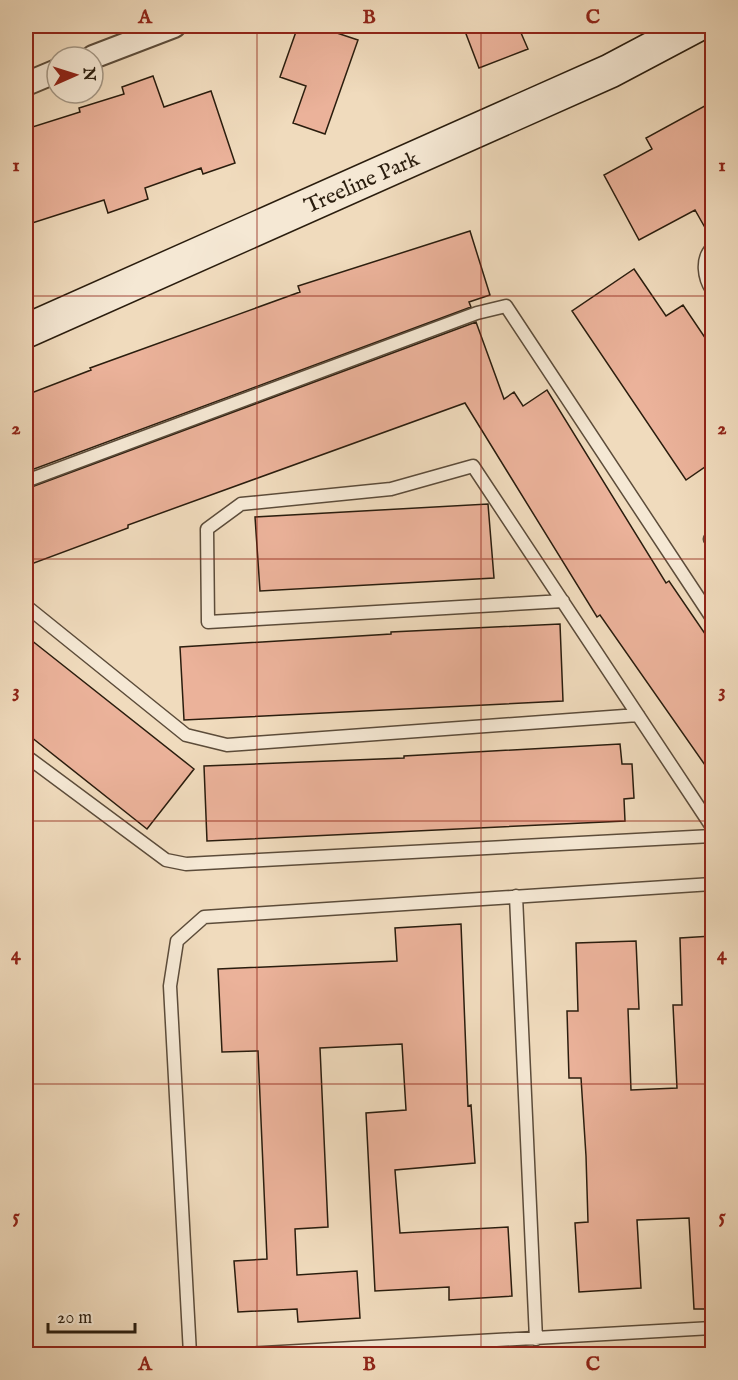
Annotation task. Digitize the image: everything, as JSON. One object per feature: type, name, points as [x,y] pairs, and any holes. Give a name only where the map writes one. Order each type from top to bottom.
[{"type":"street","points":[[105,52],[174,26]]},
{"type":"street","name":"Treeline Park","points":[[26,331],[610,72],[695,26]]},
{"type":"street","points":[[26,84],[45,76]]},
{"type":"lane","points":[[712,248],[705,264],[706,281],[712,290]]},
{"type":"lane","points":[[26,481],[477,313],[506,306],[712,618]]},
{"type":"lane","points":[[563,601],[208,622],[207,529],[241,504],[391,489],[473,466],[563,601],[712,827]]},
{"type":"lane","points":[[26,606],[186,735],[227,745],[638,715]]},
{"type":"lane","points":[[26,756],[166,860],[186,864],[712,836]]},
{"type":"lane","points":[[190,1354],[170,986],[177,941],[204,917],[712,884]]},
{"type":"lane","points":[[516,896],[536,1339]]},
{"type":"lane","points":[[247,1354],[712,1328]]},
{"type":"building","points":[[298,26],[316,26],[358,40],[325,134],[293,123],[306,86],[280,77]]},
{"type":"building","points":[[463,26],[518,26],[528,49],[479,68]]},
{"type":"building","points":[[153,76],[164,107],[211,91],[235,163],[203,174],[201,168],[145,188],[148,199],[108,213],[104,200],[26,225],[26,129],[80,112],[79,108],[89,105],[105,105],[105,100],[124,94],[122,87]]},
{"type":"building","points":[[712,102],[712,240],[695,210],[639,240],[604,175],[652,149],[646,138]]},
{"type":"building","points":[[470,231],[490,295],[469,302],[471,307],[26,472],[26,395],[91,370],[90,368],[300,292],[298,286]]},
{"type":"building","points":[[634,269],[666,316],[683,305],[712,348],[712,462],[686,480],[572,311]]},
{"type":"building","points":[[476,322],[504,399],[514,392],[523,406],[547,390],[666,583],[669,581],[712,644],[712,775],[600,615],[597,617],[465,403],[128,525],[128,528],[26,566],[26,489]]},
{"type":"building","points":[[488,504],[494,578],[260,591],[255,517]]},
{"type":"building","points":[[560,624],[563,701],[184,720],[180,647],[391,634],[391,632]]},
{"type":"building","points":[[26,636],[194,769],[147,829],[26,733]]},
{"type":"building","points":[[620,744],[622,764],[632,764],[634,798],[624,799],[625,821],[207,841],[204,766],[404,758],[404,756]]},
{"type":"building","points":[[461,924],[468,1106],[471,1105],[475,1163],[395,1170],[400,1233],[508,1227],[512,1296],[449,1300],[449,1287],[375,1291],[366,1113],[406,1110],[402,1044],[320,1048],[328,1227],[295,1229],[297,1275],[357,1271],[360,1318],[298,1322],[297,1309],[238,1312],[234,1261],[267,1259],[258,1051],[222,1052],[218,969],[397,961],[395,928]]},
{"type":"building","points":[[712,936],[712,1309],[694,1309],[689,1218],[637,1220],[641,1288],[579,1292],[575,1223],[588,1222],[581,1078],[569,1078],[567,1011],[578,1011],[576,943],[636,941],[639,1009],[628,1009],[631,1090],[677,1088],[673,1005],[682,1005],[680,938]]}]
